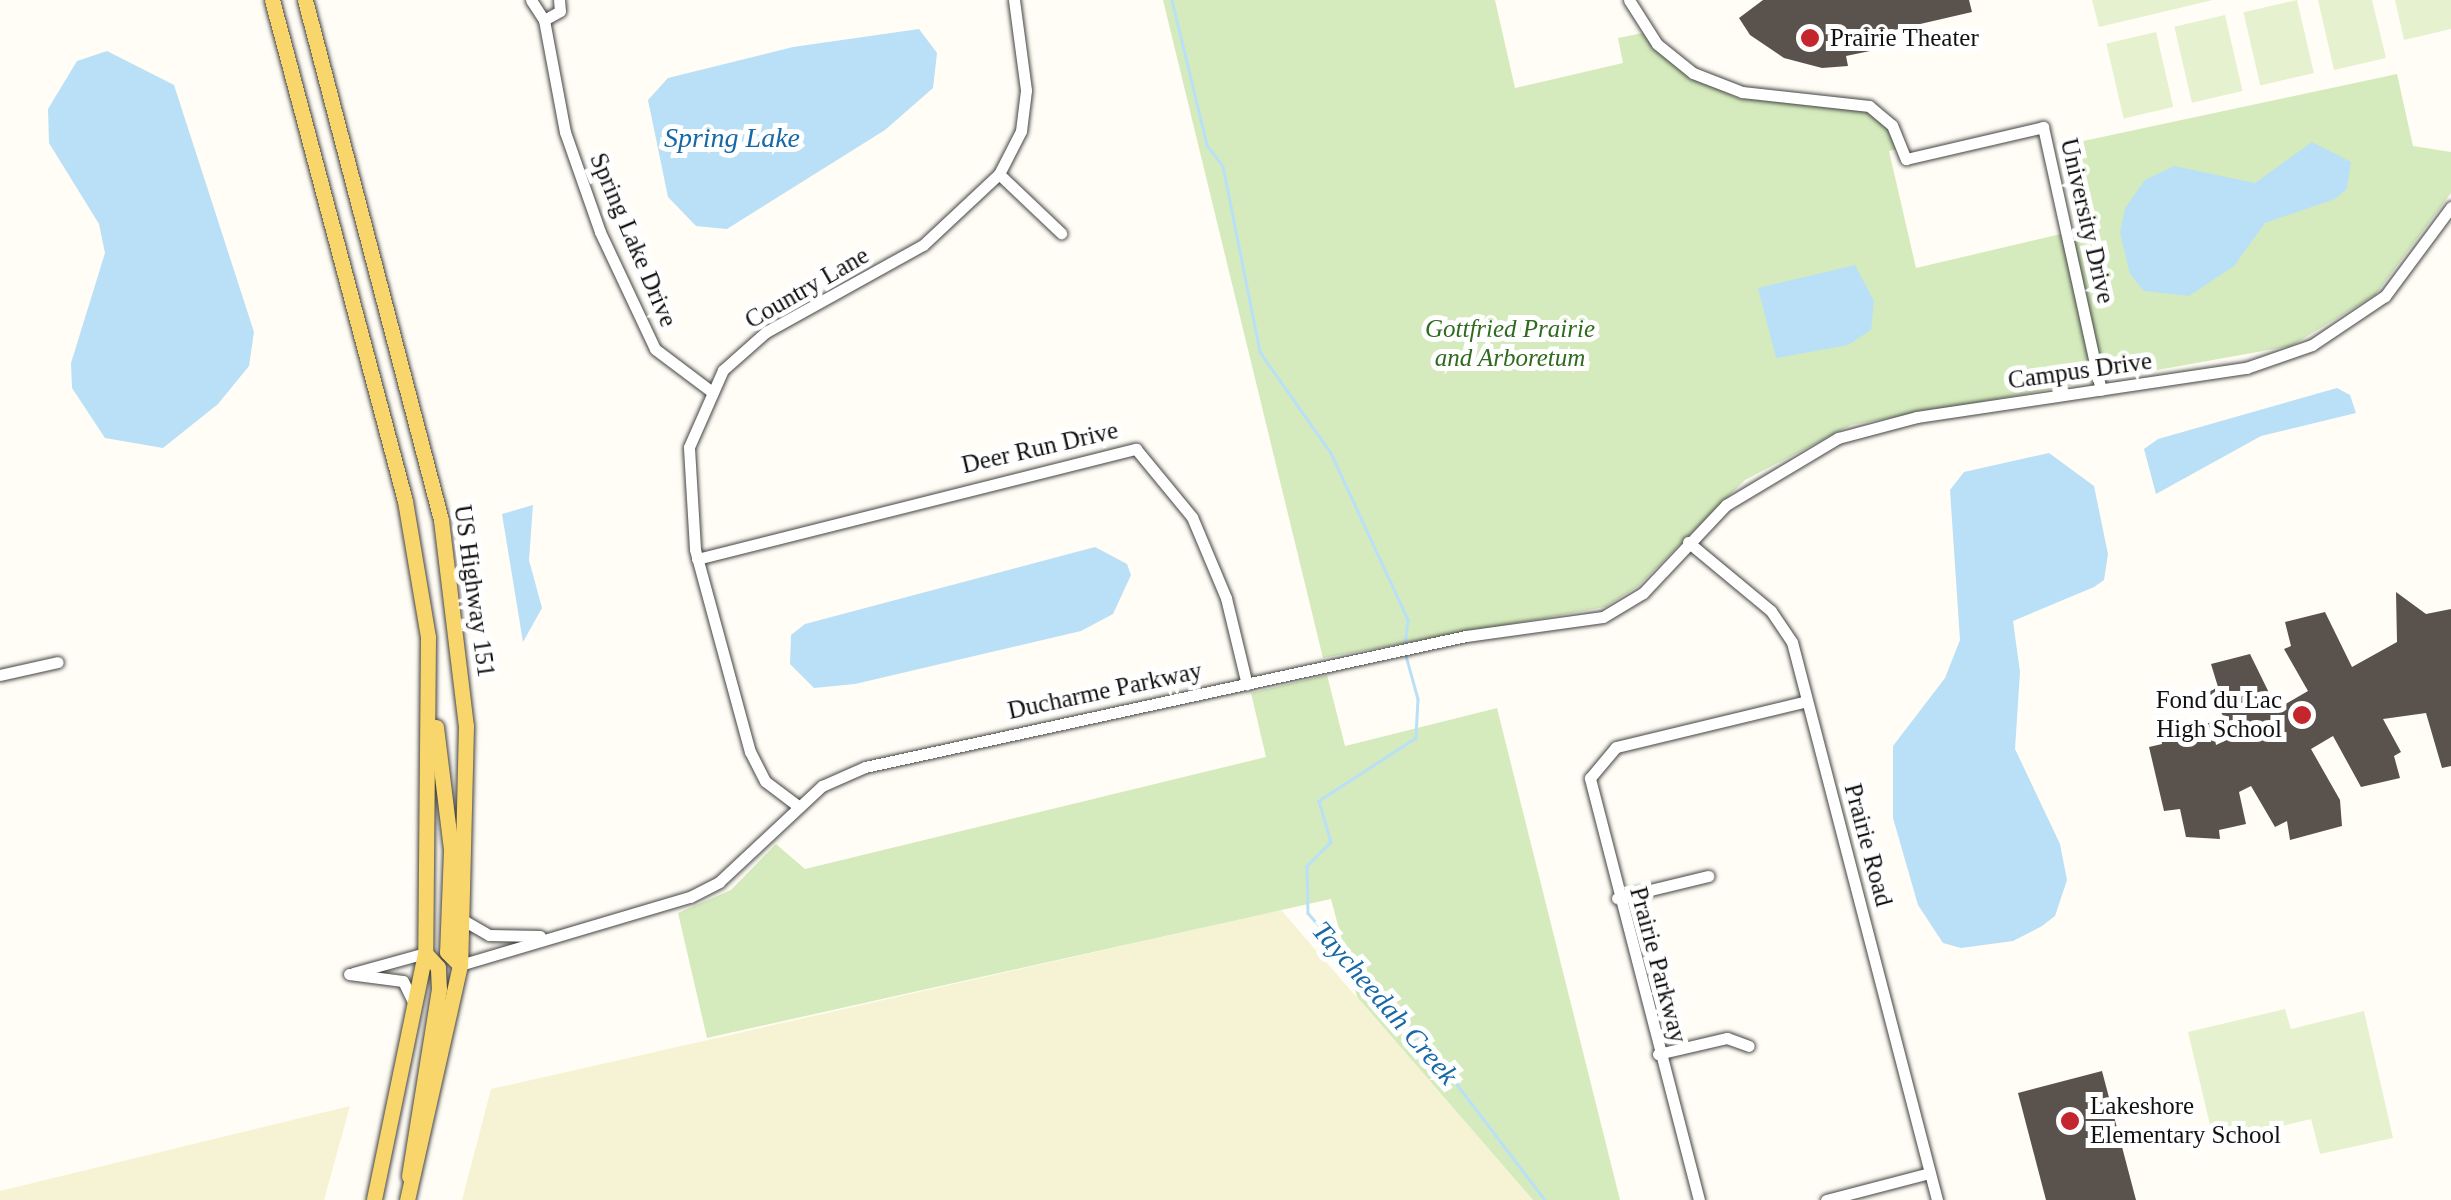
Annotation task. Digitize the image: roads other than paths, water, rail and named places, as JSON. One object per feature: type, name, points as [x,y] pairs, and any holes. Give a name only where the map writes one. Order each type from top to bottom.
[{"type":"main road","name":"US Highway 151","points":[[272,0],[405,501],[431,710],[426,953],[417,1020],[374,1200]]},
{"type":"main road","name":"US Highway 151","points":[[305,0],[440,520],[466,726],[460,965],[408,1196]]},
{"type":"main road","points":[[316,0],[332,100]]},
{"type":"main road","points":[[431,710],[446,761],[446,952],[460,965]]},
{"type":"main road","points":[[408,1196],[409,1141],[440,976],[426,953]]},
{"type":"street","name":"Spring Lake Drive","points":[[530,0],[544,20],[565,132],[600,232],[655,349],[711,391]]},
{"type":"street","name":"Country Lane","points":[[798,806],[765,781],[750,752],[697,559],[685,481],[711,391],[766,332],[923,245],[999,174],[1021,131],[1026,90],[1014,0]]},
{"type":"street","name":"University Drive","points":[[1629,0],[1658,44],[1700,77],[1742,92],[1862,103],[1892,125],[1906,159],[2043,127],[2102,390]]},
{"type":"street","points":[[544,20],[565,1]]},
{"type":"street","points":[[999,174],[1062,232]]},
{"type":"street","name":"Campus Drive","points":[[1688,542],[1769,474],[1858,430],[2246,368],[2320,341],[2384,296],[2451,207]]},
{"type":"street","name":"Deer Run Drive","points":[[697,559],[1136,449],[1192,517],[1226,598],[1247,685]]},
{"type":"street","name":"Ducharme Parkway","points":[[460,965],[690,897],[719,882],[798,806],[864,767],[1416,646],[1603,617],[1643,593],[1688,542]]},
{"type":"street","name":"Prairie Road","points":[[1688,542],[1781,622],[1808,701],[1938,1200]]},
{"type":"street","points":[[0,674],[58,662]]},
{"type":"street","name":"Prairie Parkway","points":[[1698,1195],[1590,789],[1604,754],[1808,701]]},
{"type":"street","points":[[1617,898],[1708,876]]},
{"type":"street","name":"Ducharme Parkway","points":[[463,920],[489,936],[549,936]]},
{"type":"street","points":[[417,1020],[403,981],[348,974],[426,953]]},
{"type":"street","points":[[1658,1054],[1727,1038],[1749,1046]]},
{"type":"street","points":[[1826,1200],[1930,1172]]},
{"type":"water","name":"Spring Lake","points":[[919,29],[937,53],[933,88],[885,130],[727,229],[696,226],[668,197],[648,100],[668,78],[793,47]]},
{"type":"water","points":[[107,51],[174,85],[254,332],[249,366],[218,404],[163,448],[105,438],[72,388],[71,363],[105,253],[99,224],[49,143],[48,109],[77,61]]},
{"type":"water","points":[[2312,142],[2351,162],[2347,189],[2335,199],[2265,223],[2234,266],[2189,296],[2144,291],[2130,274],[2120,233],[2125,208],[2145,180],[2174,166],[2255,183]]},
{"type":"water","points":[[1855,265],[1874,301],[1871,330],[1848,345],[1776,358],[1758,288]]},
{"type":"water","points":[[2337,388],[2350,395],[2356,413],[2261,436],[2156,494],[2144,449],[2158,439]]},
{"type":"water","points":[[2049,453],[2094,486],[2108,554],[2104,580],[2013,621],[2020,672],[2015,749],[2060,844],[2067,880],[2055,916],[2042,926],[2013,941],[1961,948],[1943,943],[1918,905],[1893,818],[1893,746],[1945,678],[1960,640],[1950,490],[1964,472]]},
{"type":"water","points":[[533,505],[529,560],[542,608],[523,642],[502,514]]},
{"type":"water","points":[[1095,547],[1127,564],[1131,575],[1113,614],[1081,631],[855,684],[814,688],[790,664],[791,635],[805,624]]},
{"type":"waterway","name":"Taycheedah Creek","points":[[1172,0],[1207,145],[1223,166],[1260,352],[1331,453],[1408,620],[1405,644]]},
{"type":"waterway","name":"Taycheedah Creek","points":[[1405,652],[1418,699],[1416,738],[1319,801],[1331,842],[1307,866],[1308,913],[1443,1066],[1545,1200]]},
{"type":"place","name":"Prairie Theater","points":[[1810,38]]},
{"type":"place","name":"Fond du Lac High School","points":[[2302,715]]},
{"type":"place","name":"Lakeshore Elementary School","points":[[2070,1121]]},
{"type":"park label","name":"Gottfried Prairie and Arboretum","points":[[1510,344]]}]
